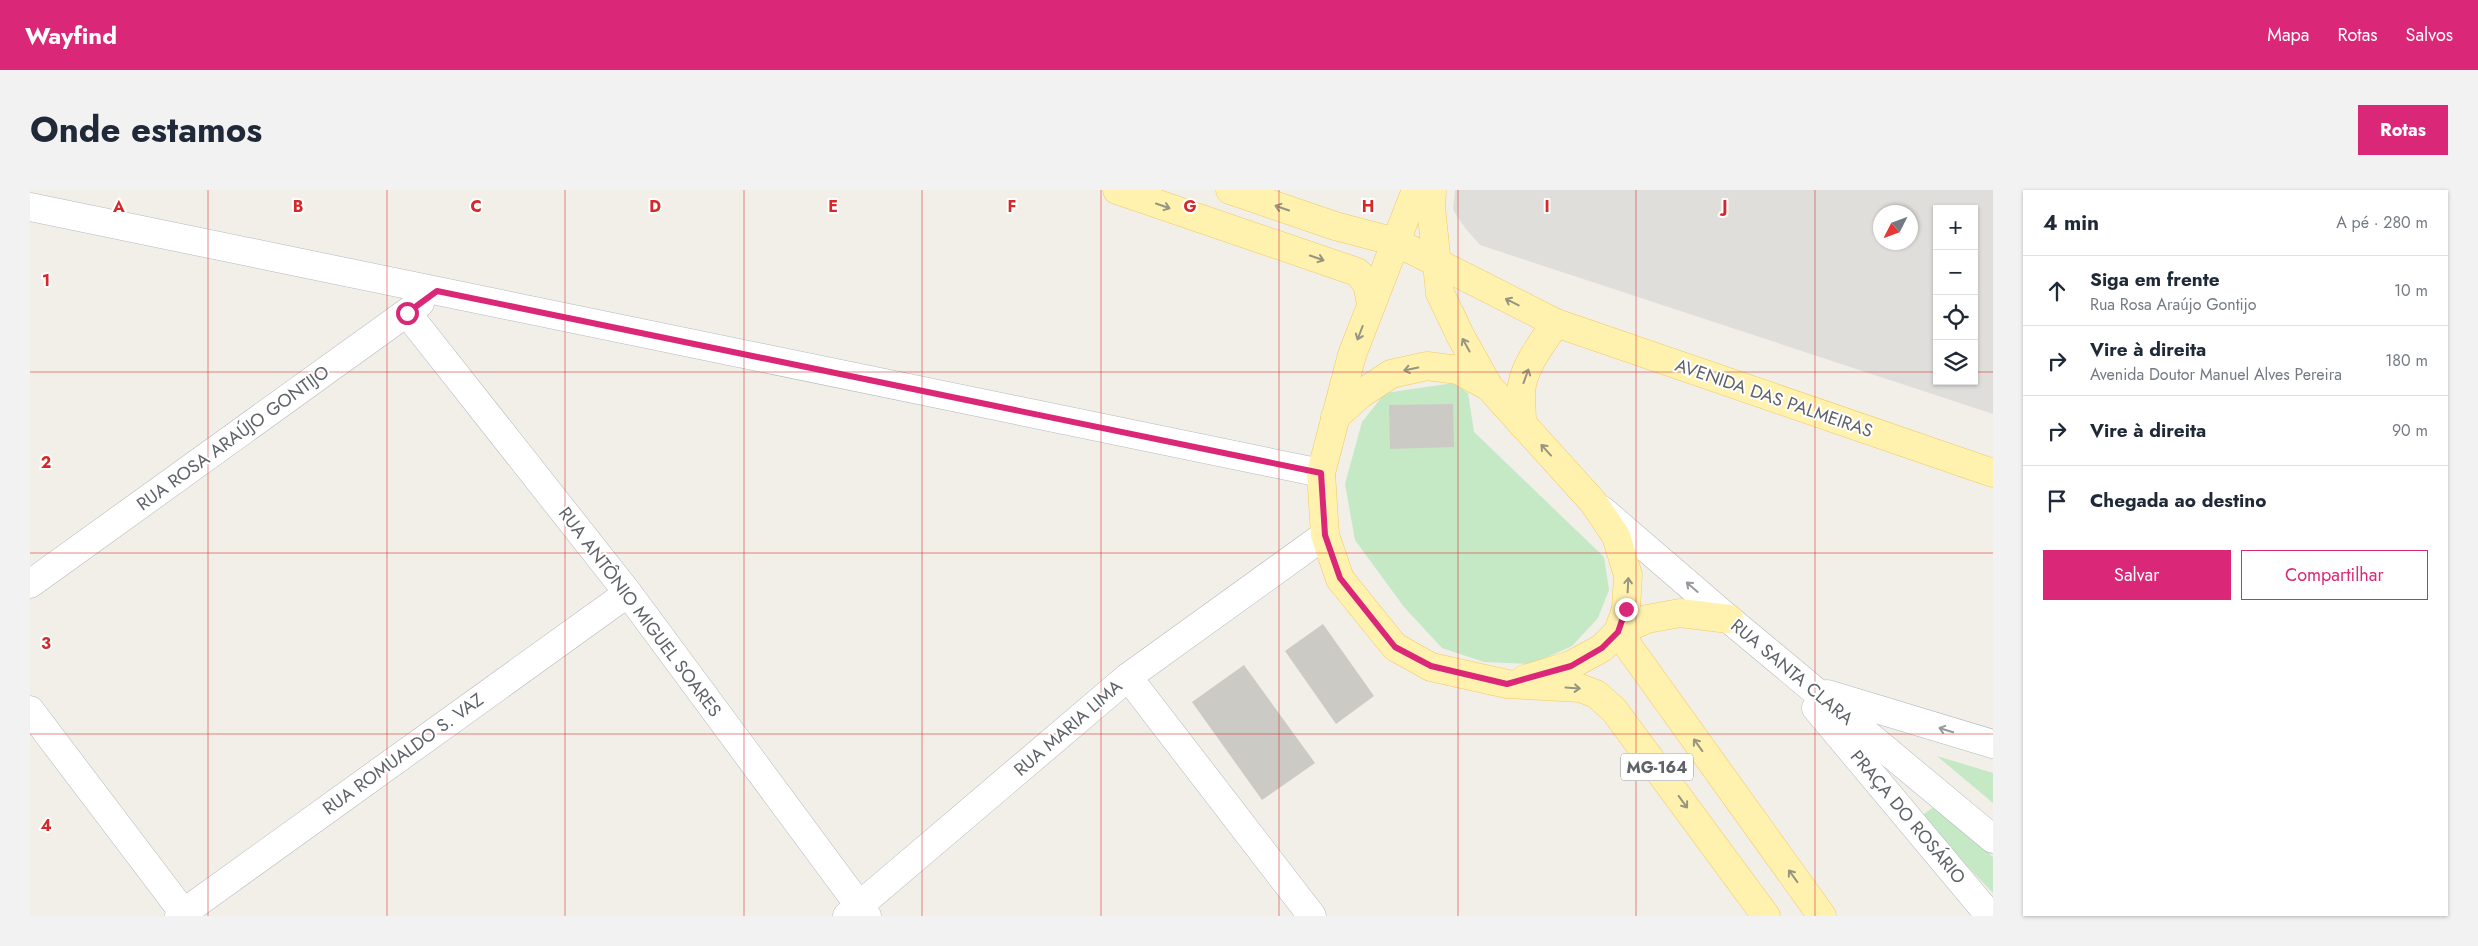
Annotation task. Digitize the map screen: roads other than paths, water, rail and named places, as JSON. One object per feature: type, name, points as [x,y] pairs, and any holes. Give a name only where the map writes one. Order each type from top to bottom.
[{"type":"main road","points":[[1117,190],[1357,272],[1367,283],[1372,304]]},
{"type":"main road","points":[[1230,190],[1335,226],[1396,242]]},
{"type":"main road","name":"MG-164","points":[[1416,190],[1352,355],[1321,473],[1325,535],[1340,578],[1395,647],[1431,666],[1507,684],[1580,688],[1596,694],[1614,710],[1766,916]]},
{"type":"main road","points":[[1432,190],[1431,207],[1440,293],[1461,337],[1489,387],[1593,502],[1616,536],[1628,575],[1626,609],[1618,632]]},
{"type":"main road","name":"AVENIDA DAS PALMEIRAS","points":[[1396,242],[1556,323],[1993,473]]},
{"type":"main road","points":[[1522,424],[1521,391],[1525,377],[1538,349],[1556,323]]},
{"type":"main road","points":[[1335,416],[1362,393],[1391,374],[1427,366],[1458,370],[1489,387]]},
{"type":"main road","points":[[1507,684],[1571,666],[1602,648],[1618,632],[1647,619],[1680,613],[1729,619]]},
{"type":"main road","name":"MG-164","points":[[1618,632],[1822,916]]},
{"type":"street","points":[[30,207],[1321,473]]},
{"type":"street","name":"RUA ROSA ARAÚJO GONTIJO","points":[[30,584],[437,291]]},
{"type":"street","name":"RUA ANTÔNIO MIGUEL SOARES","points":[[407,313],[628,593],[858,913]]},
{"type":"street","name":"RUA SANTA CLARA","points":[[1593,502],[1729,619],[1993,839]]},
{"type":"street","points":[[1128,677],[1325,535]]},
{"type":"street","name":"RUA ROMUALDO S. VAZ","points":[[183,915],[628,593]]},
{"type":"street","name":"PRAÇA DO ROSÁRIO","points":[[1768,650],[1990,916]]},
{"type":"street","name":"RUA MARIA LIMA","points":[[858,913],[1128,677],[1312,916]]},
{"type":"street","points":[[1815,691],[1993,744]]},
{"type":"street","points":[[30,710],[183,915]]}]
